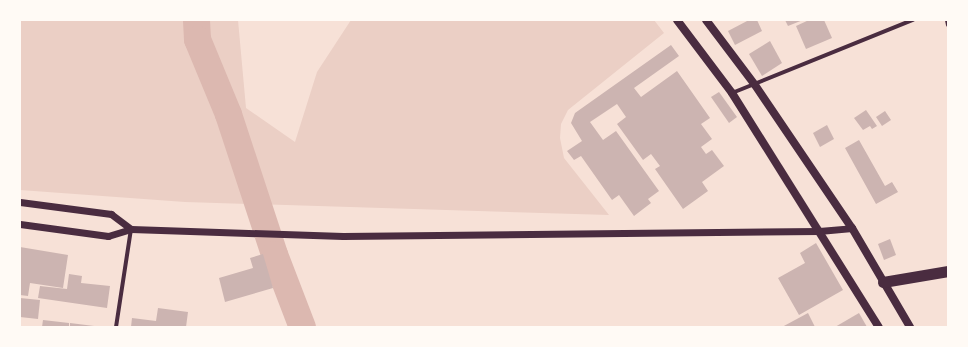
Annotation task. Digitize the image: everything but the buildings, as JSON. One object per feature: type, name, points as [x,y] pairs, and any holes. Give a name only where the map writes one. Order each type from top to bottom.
[{"type":"highway","points":[[883,282],[948,271]]},
{"type":"main road","points":[[677,20],[732,93],[879,327]]},
{"type":"main road","points":[[706,20],[755,85],[852,228],[910,327]]},
{"type":"street","points":[[732,93],[913,20]]},
{"type":"street","points":[[947,20],[948,25]]},
{"type":"street","points":[[20,202],[111,214],[131,229]]},
{"type":"street","points":[[20,224],[108,236],[131,229],[343,236],[819,231],[852,228]]},
{"type":"street","points":[[116,327],[131,229]]},
{"type":"shaded area","points":[[20,20],[238,20],[246,108],[295,142],[317,72],[351,20],[654,20],[664,33],[568,110],[561,124],[560,138],[564,158],[609,215],[185,202],[20,190]]},
{"type":"waterway","points":[[196,20],[197,39],[228,114],[274,254],[302,327]]}]
